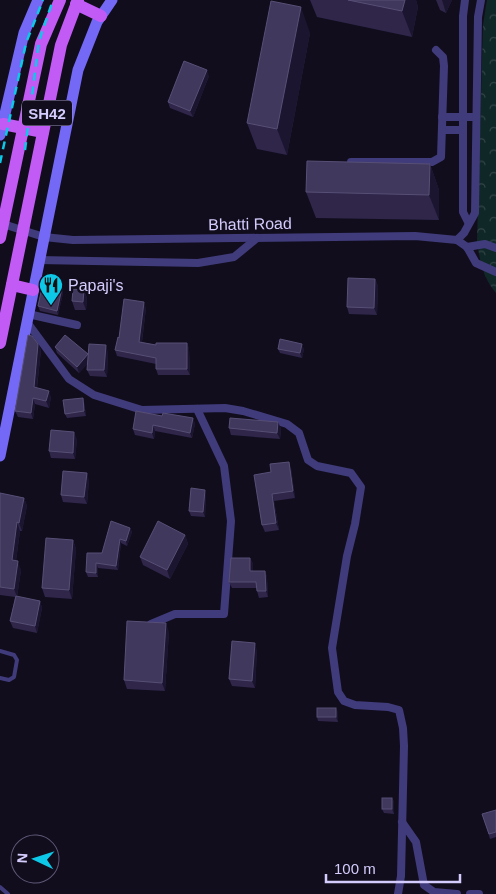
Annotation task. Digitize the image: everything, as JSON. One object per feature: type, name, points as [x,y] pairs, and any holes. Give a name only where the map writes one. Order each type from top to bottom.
[{"type":"main road","name":"SH42","points":[[0,238],[4,201],[24,128],[42,44],[60,0]]},
{"type":"main road","points":[[77,2],[101,16]]},
{"type":"main road","name":"SH42","points":[[0,344],[61,45],[77,2]]},
{"type":"main road","points":[[1,130],[24,128],[43,132]]},
{"type":"main road","points":[[4,201],[26,215]]},
{"type":"main road","points":[[12,285],[33,290]]},
{"type":"street","points":[[1,130],[24,33],[38,0]]},
{"type":"street","points":[[0,456],[78,70],[101,16],[112,0]]},
{"type":"street","points":[[465,0],[462,71],[462,212],[468,222]]},
{"type":"street","points":[[481,0],[478,17],[475,213],[468,222],[464,233],[457,240],[468,247],[476,263],[496,272]]},
{"type":"street","points":[[346,162],[438,161],[441,158],[444,66],[443,56],[436,50]]},
{"type":"street","points":[[462,71],[477,71]]},
{"type":"street","points":[[442,117],[476,116]]},
{"type":"street","points":[[442,130],[462,130]]},
{"type":"street","name":"Bhatti Road","points":[[1,223],[44,237],[73,240],[415,236],[457,240]]},
{"type":"street","points":[[39,260],[198,263],[234,257],[257,238]]},
{"type":"street","points":[[468,247],[485,244],[496,248]]},
{"type":"street","points":[[27,318],[77,325]]},
{"type":"street","points":[[27,318],[69,379],[94,395],[142,410],[225,408],[243,411],[288,424],[299,434],[308,460],[317,466],[351,472],[361,487],[347,556],[332,648],[338,692],[344,701],[355,705],[388,707],[399,710],[404,746],[398,894]]},
{"type":"street","points":[[151,624],[175,614],[224,614],[231,522],[224,466],[197,409]]},
{"type":"street","points":[[402,822],[416,842],[424,885],[434,892],[456,894]]},
{"type":"street","points":[[470,894],[479,894]]},
{"type":"lane","points":[[0,651],[14,655],[17,660],[14,677],[9,680],[0,678]]},
{"type":"lane","points":[[0,888],[8,894]]},
{"type":"green space","points":[[487,0],[496,0],[496,293],[485,275],[477,242],[483,25]]},
{"type":"building","points":[[348,0],[405,0],[402,11]]},
{"type":"building","points":[[271,1],[301,7],[277,129],[247,123]]},
{"type":"building","points":[[184,61],[207,70],[190,111],[168,102]]},
{"type":"building","points":[[307,161],[430,164],[429,195],[306,192]]},
{"type":"building","points":[[348,278],[375,279],[374,308],[347,307]]},
{"type":"building","points":[[48,285],[62,288],[57,311],[38,306],[41,292],[46,294]]},
{"type":"building","points":[[73,289],[84,290],[83,302],[72,301]]},
{"type":"building","points":[[124,299],[144,302],[139,342],[156,345],[156,343],[187,343],[187,369],[156,369],[156,358],[115,350],[119,338]]},
{"type":"building","points":[[28,335],[32,336],[38,344],[34,387],[49,391],[46,401],[33,398],[31,413],[15,411]]},
{"type":"building","points":[[65,335],[88,354],[77,367],[55,347]]},
{"type":"building","points":[[280,339],[302,344],[300,353],[278,349]]},
{"type":"building","points":[[89,344],[106,345],[104,370],[87,370]]},
{"type":"building","points":[[83,398],[84,411],[65,414],[63,400]]},
{"type":"building","points":[[136,411],[162,416],[163,413],[193,418],[190,433],[153,425],[152,433],[133,429]]},
{"type":"building","points":[[230,418],[278,422],[277,433],[229,428]]},
{"type":"building","points":[[51,430],[74,432],[73,453],[49,451]]},
{"type":"building","points":[[289,462],[293,491],[272,494],[276,523],[262,525],[254,475],[271,472],[270,464]]},
{"type":"building","points":[[63,471],[87,473],[84,497],[61,495]]},
{"type":"building","points":[[191,488],[205,490],[203,512],[189,511]]},
{"type":"building","points":[[0,493],[24,498],[19,523],[17,522],[12,560],[18,561],[14,589],[0,587]]},
{"type":"building","points":[[111,521],[130,528],[126,541],[120,539],[116,566],[96,563],[96,573],[86,572],[87,553],[102,553]]},
{"type":"building","points":[[158,521],[185,535],[167,570],[140,557]]},
{"type":"building","points":[[46,538],[73,540],[69,590],[42,588]]},
{"type":"building","points":[[231,558],[250,558],[250,571],[265,571],[266,591],[257,591],[256,582],[229,582]]},
{"type":"building","points":[[16,596],[40,601],[35,626],[10,621]]},
{"type":"building","points":[[127,621],[166,623],[162,683],[124,680]]},
{"type":"building","points":[[232,641],[255,643],[252,681],[229,679]]},
{"type":"building","points":[[317,708],[336,708],[336,717],[317,717]]},
{"type":"building","points":[[382,798],[392,798],[392,809],[382,809]]},
{"type":"building","points":[[496,810],[496,832],[489,834],[482,814]]},
{"type":"railway","points":[[0,163],[26,43],[43,0]]},
{"type":"railway","points":[[25,150],[39,41],[53,0]]},
{"type":"place","name":"Papaji's","points":[[51,306]]}]
